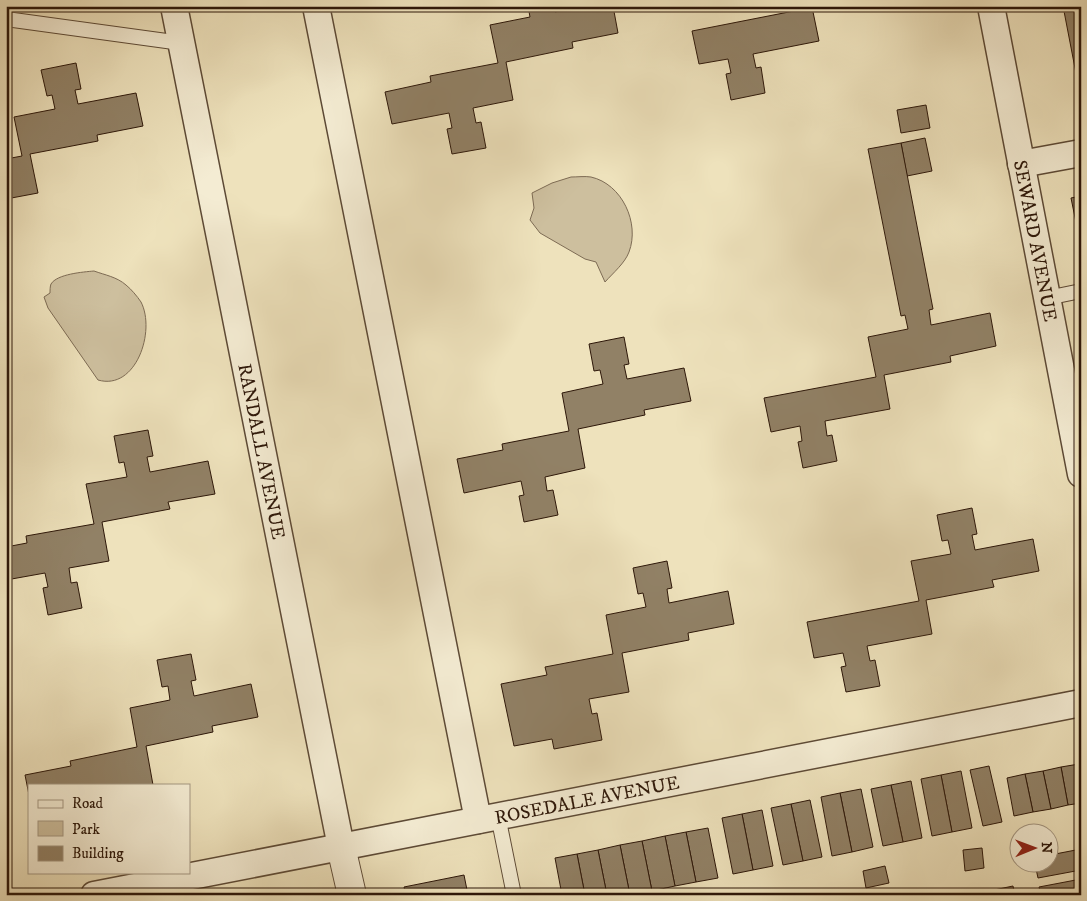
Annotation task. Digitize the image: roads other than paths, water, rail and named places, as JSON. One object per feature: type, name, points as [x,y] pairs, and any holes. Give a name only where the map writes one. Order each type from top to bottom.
[{"type":"street","name":"RANDALL AVENUE","points":[[174,6],[352,895]]},
{"type":"street","points":[[316,6],[488,818]]},
{"type":"street","name":"SEWARD AVENUE","points":[[991,6],[1047,298],[1076,424],[1081,474]]},
{"type":"street","points":[[1021,164],[1081,153]]},
{"type":"street","name":"ROSEDALE AVENUE","points":[[94,895],[1081,703]]},
{"type":"lane","points":[[6,19],[181,43]]},
{"type":"lane","points":[[1047,298],[1081,291]]},
{"type":"lane","points":[[488,818],[514,895]]}]
